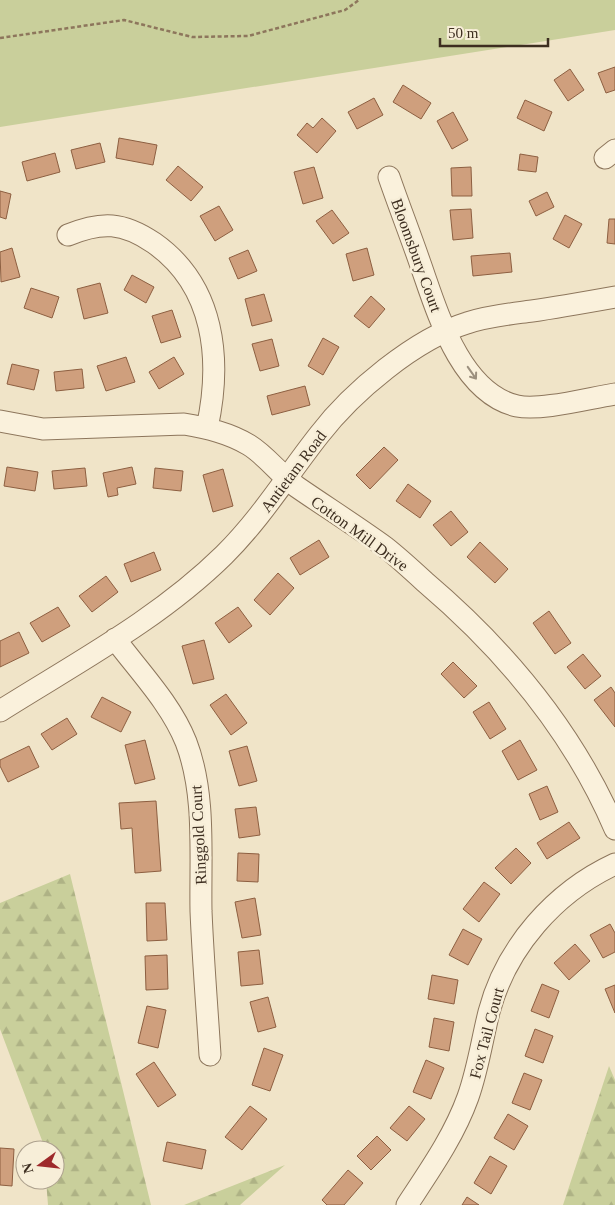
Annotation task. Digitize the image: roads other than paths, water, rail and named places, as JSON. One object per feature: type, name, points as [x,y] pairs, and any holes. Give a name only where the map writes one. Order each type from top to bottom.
[{"type":"street","name":"Bloomsbury Court","points":[[389,177],[445,333],[480,385],[504,402],[534,407],[615,394]]},
{"type":"street","points":[[68,235],[91,226],[112,225],[129,228],[163,249],[192,282],[203,301],[215,353],[214,394],[207,428]]},
{"type":"street","name":"Antietam Road","points":[[0,710],[156,612],[216,562],[253,524],[319,434],[346,403],[393,363],[466,323],[499,315],[615,297]]},
{"type":"street","name":"Cotton Mill Drive","points":[[0,421],[43,429],[166,424],[207,428],[234,437],[250,446],[287,480],[386,548],[467,618],[495,646],[527,684],[583,765],[615,829]]},
{"type":"street","name":"Ringgold Court","points":[[114,639],[174,718],[186,740],[194,765],[199,795],[202,924],[210,1055]]},
{"type":"street","name":"Fox Tail Court","points":[[407,1205],[454,1131],[480,1059],[496,991],[521,942],[554,904],[584,882],[615,864]]}]
